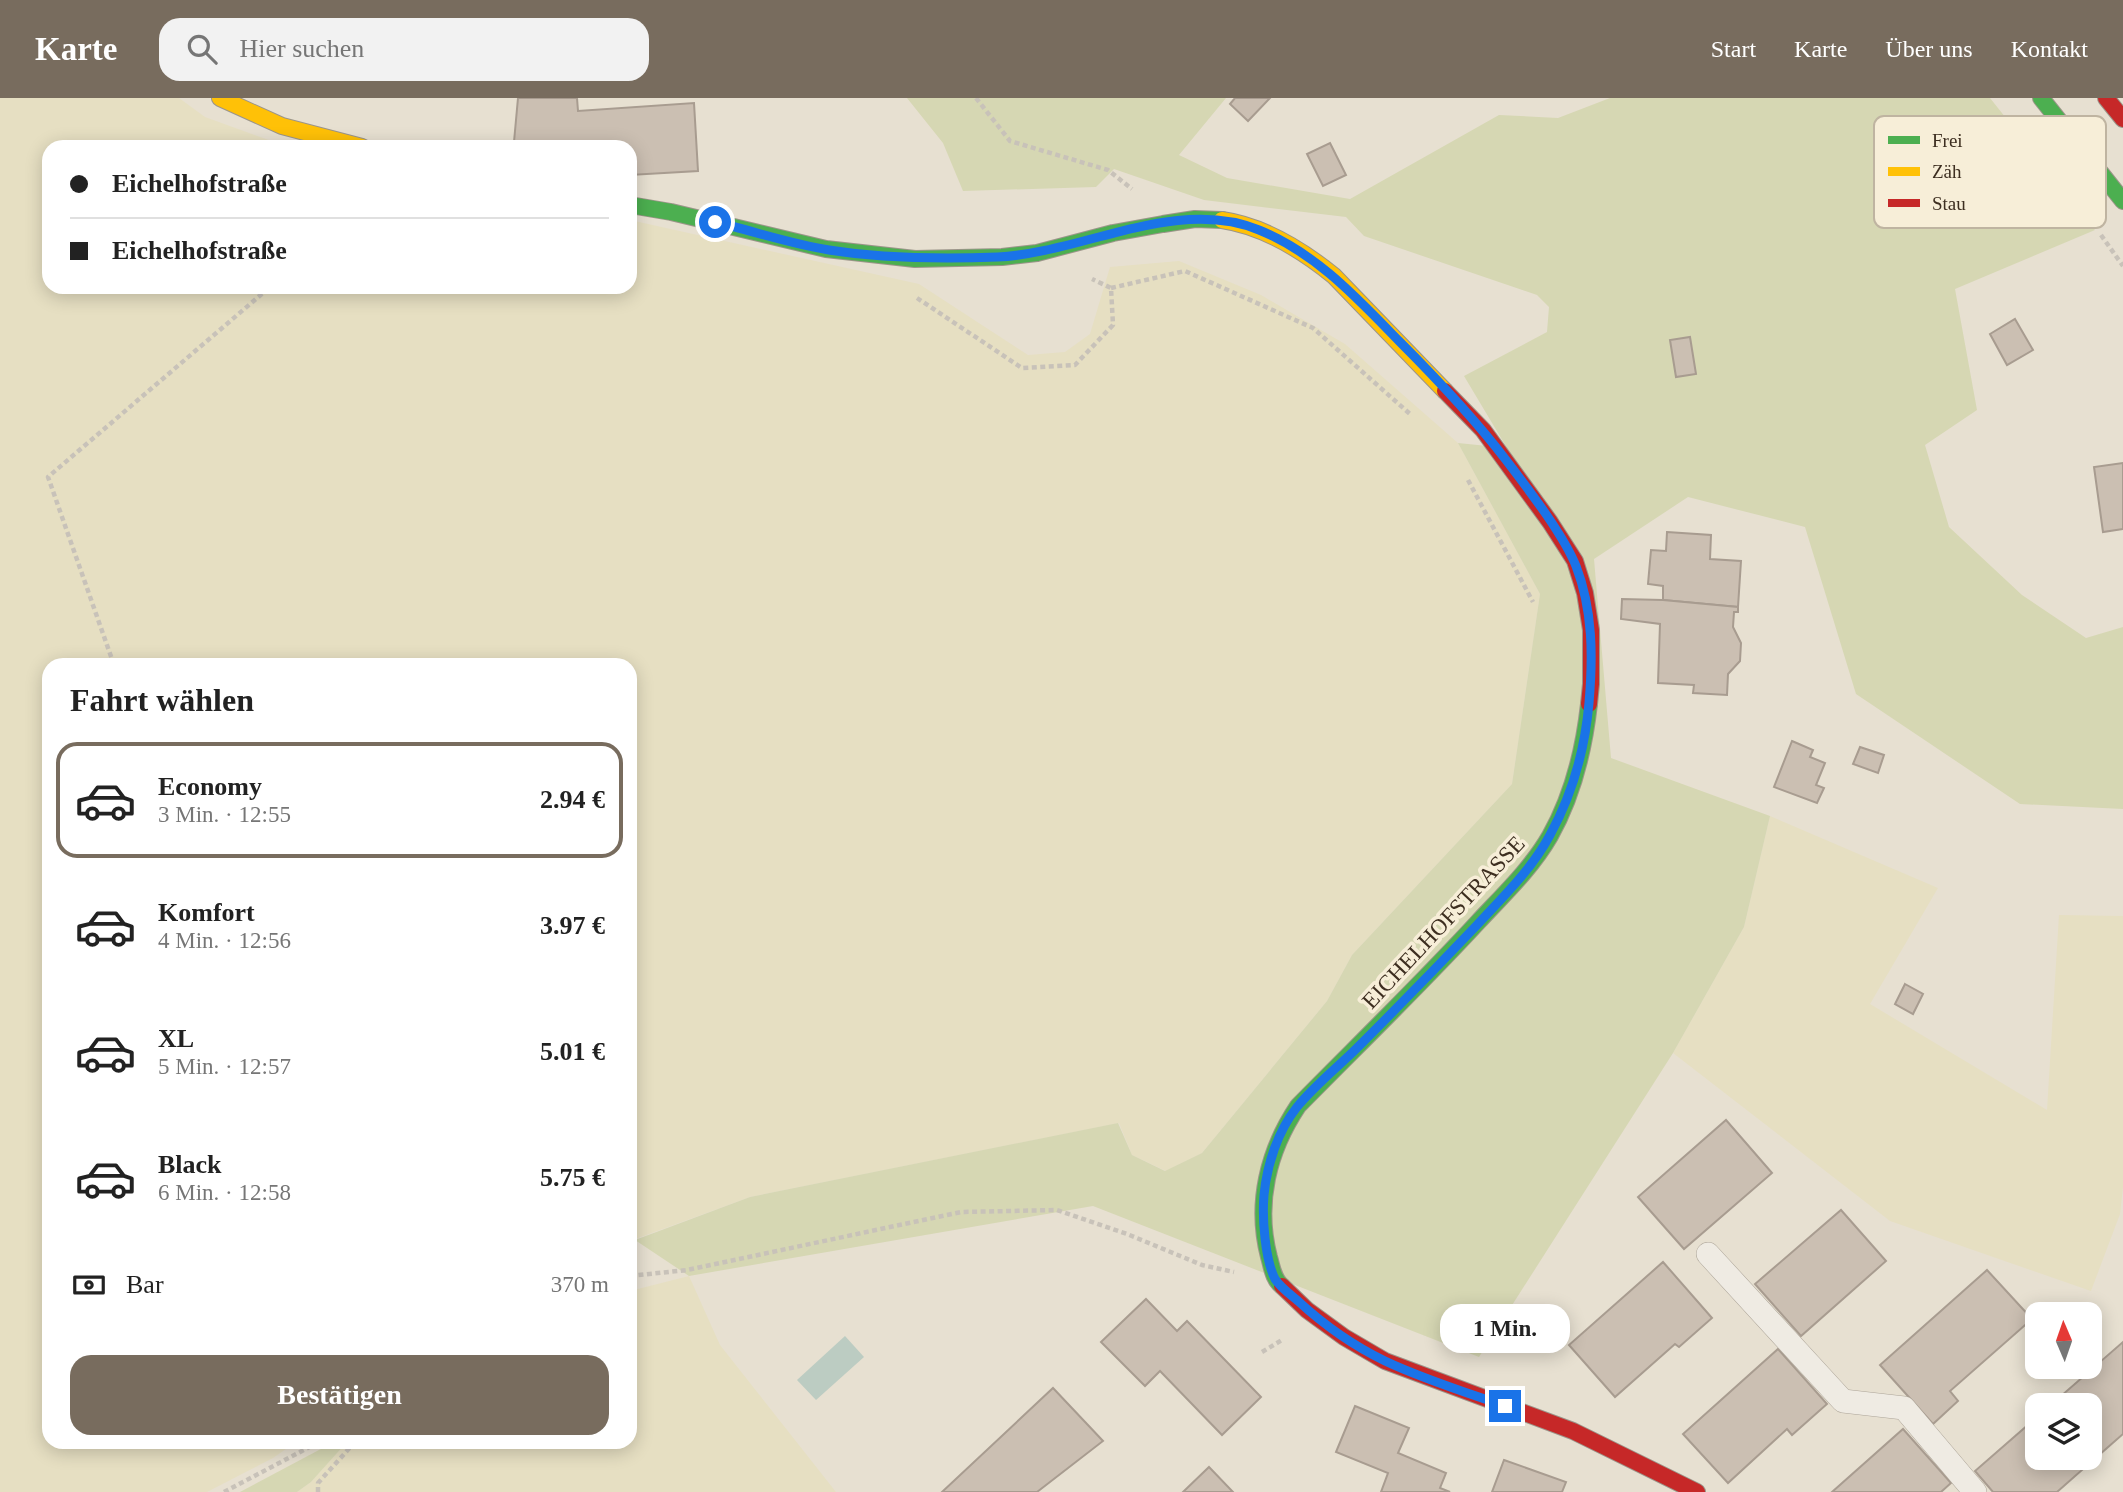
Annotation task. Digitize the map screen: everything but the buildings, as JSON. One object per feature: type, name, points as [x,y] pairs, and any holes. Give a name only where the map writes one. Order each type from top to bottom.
[{"type":"main road","points":[[220,98],[282,126],[335,140]]},
{"type":"main road","points":[[2041,98],[2055,116]]},
{"type":"main road","points":[[2106,98],[2123,119]]},
{"type":"main road","points":[[2106,180],[2123,201]]},
{"type":"main road","name":"EICHELHOFSTRASSE","points":[[637,206],[826,249],[915,259],[1002,257],[1037,253],[1113,233],[1205,219],[1225,220],[1255,228],[1318,263],[1343,285],[1483,430],[1517,474],[1575,561],[1585,593],[1591,630],[1591,684],[1578,765],[1564,805],[1540,852],[1515,884],[1298,1106],[1284,1127],[1266,1180],[1263,1210],[1265,1240],[1276,1281]]},
{"type":"main road","points":[[1276,1281],[1307,1310],[1344,1337],[1385,1361],[1573,1431],[1697,1492]]},
{"type":"lane","points":[[1707,1254],[1843,1402],[1904,1408],[1975,1492]]},
{"type":"path","points":[[976,98],[1010,141],[1108,170],[1125,182],[1163,224]]},
{"type":"path","points":[[1111,288],[1185,271],[1313,328],[1414,418]]},
{"type":"path","points":[[112,658],[48,477],[262,294]]},
{"type":"path","points":[[1466,477],[1533,602]]},
{"type":"path","points":[[637,1275],[687,1270],[961,1212],[1057,1210],[1127,1234],[1202,1265],[1276,1281]]},
{"type":"path","points":[[224,1492],[306,1449]]},
{"type":"path","points":[[318,1492],[318,1483],[349,1449]]},
{"type":"shaded area","points":[[0,98],[179,98],[205,117],[269,140],[42,140],[42,294],[637,294],[637,222],[919,284],[1028,355],[1065,352],[1090,334],[1110,267],[1179,261],[1261,295],[1345,344],[1458,443],[1540,594],[1512,784],[1352,955],[1327,1001],[1202,1153],[1166,1171],[1132,1155],[1119,1123],[750,1197],[637,1238],[637,658],[42,658],[42,1449],[286,1449],[207,1492],[0,1492]]},
{"type":"shaded area","points":[[1770,816],[1938,888],[1870,1004],[2047,1110],[2059,915],[2123,916],[2123,1187],[2120,1214],[2091,1291],[1890,1221],[1673,1053],[1744,927]]},
{"type":"shaded area","points":[[689,1276],[720,1345],[836,1492],[297,1492],[311,1482],[341,1449],[637,1449],[637,1289]]},
{"type":"shaded area","points":[[845,1336],[864,1357],[816,1400],[797,1380]]},
{"type":"green space","points":[[907,98],[1226,98],[1179,155],[1227,178],[1350,199],[1499,115],[1558,118],[1610,98],[1990,98],[2004,116],[1874,116],[1874,228],[2095,230],[1955,289],[1977,410],[1925,445],[1949,527],[2022,595],[2086,638],[2123,627],[2123,809],[2020,804],[1856,694],[1805,527],[1688,497],[1594,559],[1611,758],[1770,816],[1744,927],[1673,1053],[1479,1357],[1093,1206],[689,1276],[637,1239],[750,1197],[1118,1123],[1132,1155],[1165,1171],[1202,1153],[1327,1001],[1352,955],[1512,784],[1540,594],[1458,443],[1507,448],[1464,376],[1547,332],[1549,307],[1537,295],[1364,236],[1346,217],[1204,200],[1114,169],[1096,187],[963,191],[943,143]]},
{"type":"green space","points":[[321,1449],[341,1449],[311,1482],[297,1492],[240,1492]]},
{"type":"traffic: fast","points":[[2041,98],[2055,116]]},
{"type":"traffic: fast","points":[[2106,180],[2123,201]]},
{"type":"traffic: fast","points":[[637,206],[826,249],[915,259],[1002,257],[1037,253],[1113,233],[1163,224],[1195,219],[1222,220]]},
{"type":"traffic: fast","points":[[1282,1286],[1272,1269],[1263,1217],[1267,1178],[1288,1123],[1298,1106],[1434,969],[1534,860],[1558,821],[1571,789],[1584,738],[1589,704]]},
{"type":"traffic: slow","points":[[220,98],[282,126],[335,140]]},
{"type":"traffic: slow","points":[[1222,220],[1267,234],[1322,266],[1445,391]]},
{"type":"traffic: jam","points":[[2106,98],[2123,119]]},
{"type":"traffic: jam","points":[[1445,391],[1483,430],[1575,561],[1585,593],[1591,630],[1589,704]]},
{"type":"traffic: jam","points":[[1282,1286],[1307,1310],[1344,1337],[1385,1361],[1573,1431],[1697,1492]]},
{"type":"route","points":[[715,222],[826,249],[915,259],[1002,257],[1037,253],[1113,233],[1195,219],[1225,220],[1255,228],[1318,263],[1352,293],[1483,430],[1550,522],[1575,561],[1585,593],[1591,630],[1591,684],[1587,722],[1578,765],[1564,805],[1535,860],[1515,884],[1298,1106],[1284,1127],[1272,1157],[1263,1210],[1265,1240],[1276,1281],[1307,1310],[1344,1337],[1385,1361],[1505,1406]]}]
